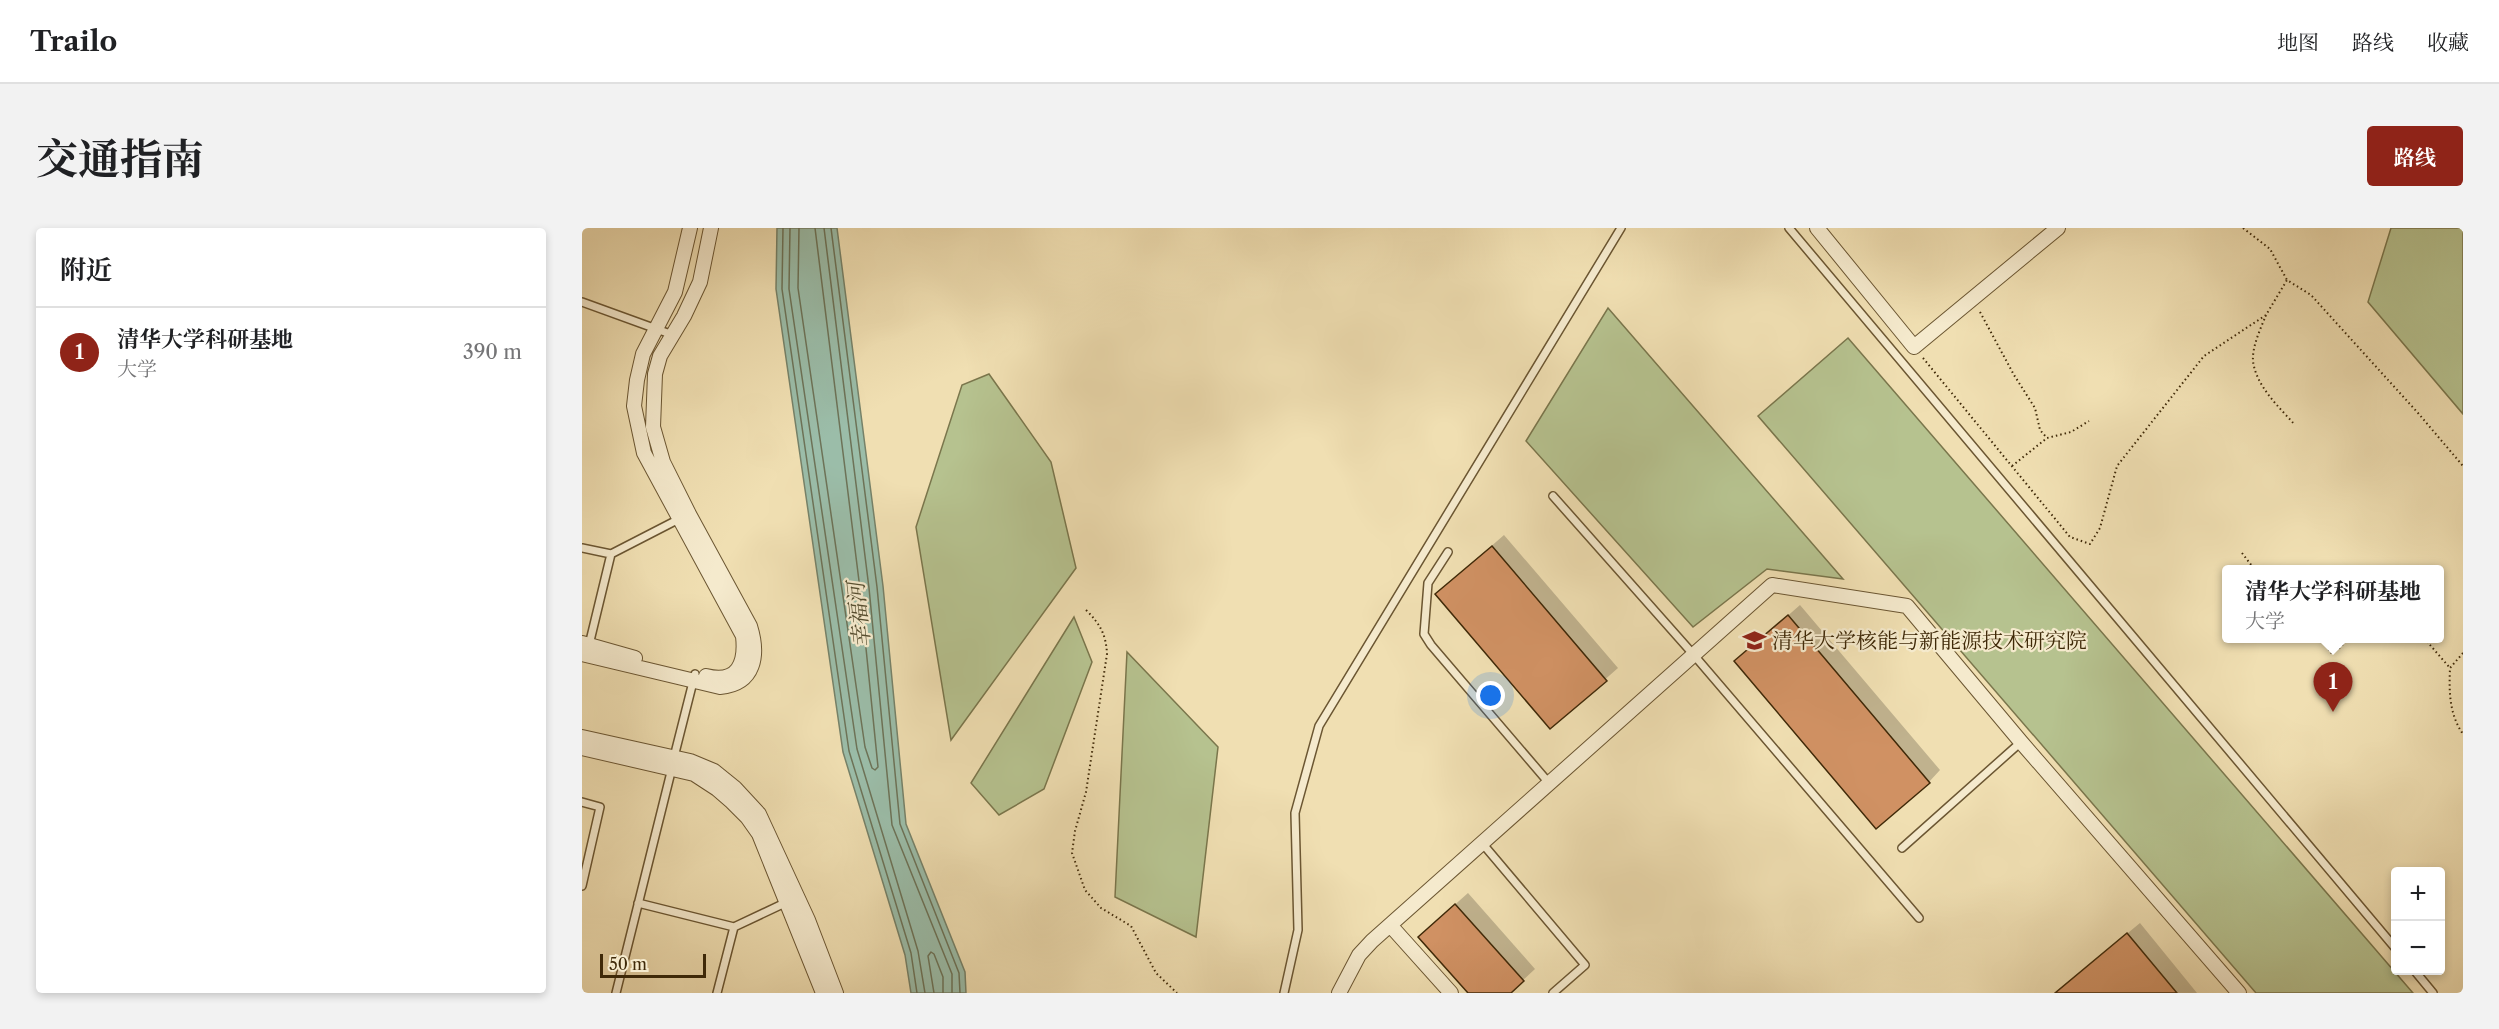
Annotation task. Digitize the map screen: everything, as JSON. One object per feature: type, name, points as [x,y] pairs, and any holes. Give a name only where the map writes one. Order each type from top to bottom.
[{"type":"street","points":[[585,649],[720,687],[732,686],[741,681],[756,657],[755,641],[750,626],[644,453],[634,406],[644,354],[675,292],[690,228]]},
{"type":"street","points":[[684,516],[663,462],[653,427],[655,374],[660,356],[700,282],[711,228]]},
{"type":"street","points":[[1817,228],[1914,347],[2058,228]]},
{"type":"street","points":[[1339,993],[1359,955],[1390,925],[1772,585],[1907,606],[2021,742],[2239,993]]},
{"type":"street","points":[[582,736],[673,763]]},
{"type":"street","points":[[582,748],[714,771],[759,814],[792,900],[823,993]]},
{"type":"street","points":[[792,900],[836,993]]},
{"type":"street","points":[[1390,925],[1451,993]]},
{"type":"lane","points":[[1284,993],[1298,930],[1295,813],[1319,726],[1621,228]]},
{"type":"lane","points":[[1789,228],[2391,943]]},
{"type":"lane","points":[[582,303],[673,335]]},
{"type":"lane","points":[[1553,496],[1693,654],[1919,918]]},
{"type":"lane","points":[[582,548],[611,554],[684,516]]},
{"type":"lane","points":[[1448,552],[1428,583],[1424,634],[1549,783]]},
{"type":"lane","points":[[585,649],[611,554]]},
{"type":"lane","points":[[616,993],[694,678]]},
{"type":"lane","points":[[1902,848],[2021,742]]},
{"type":"lane","points":[[582,802],[600,807],[582,886]]},
{"type":"lane","points":[[1482,843],[1585,966],[1553,993]]},
{"type":"lane","points":[[638,903],[734,927],[792,900]]},
{"type":"lane","points":[[717,993],[734,927]]},
{"type":"lane","points":[[2418,975],[2433,993]]},
{"type":"path","points":[[2243,228],[2270,249],[2288,280],[2310,295],[2418,413],[2463,466]]},
{"type":"path","points":[[2288,280],[2266,315],[2253,360],[2259,381],[2295,425]]},
{"type":"path","points":[[1972,299],[2035,408],[2040,430],[2047,438]]},
{"type":"path","points":[[1914,347],[2070,537],[2090,544],[2100,528],[2117,466],[2204,356],[2266,315]]},
{"type":"path","points":[[2012,466],[2047,438],[2071,432],[2089,421]]},
{"type":"path","points":[[2242,553],[2250,565]]},
{"type":"path","points":[[1086,610],[1098,622],[1106,636],[1107,654],[1086,792],[1075,831],[1072,853],[1085,890],[1101,908],[1131,926],[1156,973],[1177,993]]},
{"type":"path","points":[[2323,643],[2331,653],[2344,643]]},
{"type":"path","points":[[2428,643],[2450,668]]},
{"type":"path","points":[[2463,654],[2450,668],[2449,696],[2457,725],[2463,734]]},
{"type":"shaded area","points":[[2391,228],[2463,228],[2463,414],[2368,302]]},
{"type":"shaded area","points":[[1608,308],[1843,579],[1767,569],[1693,627],[1526,441]]},
{"type":"shaded area","points":[[1848,338],[2391,967],[2391,975],[2397,975],[2413,993],[2256,993],[1758,416]]},
{"type":"shaded area","points":[[989,374],[1051,462],[1076,568],[951,740],[916,527],[962,385]]},
{"type":"shaded area","points":[[1074,617],[1092,662],[1044,789],[999,815],[971,783]]},
{"type":"shaded area","points":[[1127,652],[1218,747],[1196,937],[1115,897]]},
{"type":"water","name":"幸福河","points":[[777,228],[837,228],[883,586],[906,824],[965,972],[966,993],[911,993],[905,955],[843,752],[776,289]]},
{"type":"building","points":[[1492,546],[1607,681],[1550,729],[1435,594]]},
{"type":"building","points":[[1788,615],[1930,783],[1876,829],[1734,661]]},
{"type":"building","points":[[1455,904],[1524,981],[1511,993],[1468,993],[1418,937]]},
{"type":"building","points":[[2127,933],[2177,993],[2055,993]]},
{"type":"place","name":"清华大学核能与新能源技术研究院","points":[[1754,640]]},
{"type":"place","name":"清华大学科研基地","points":[[2333,712]]}]
